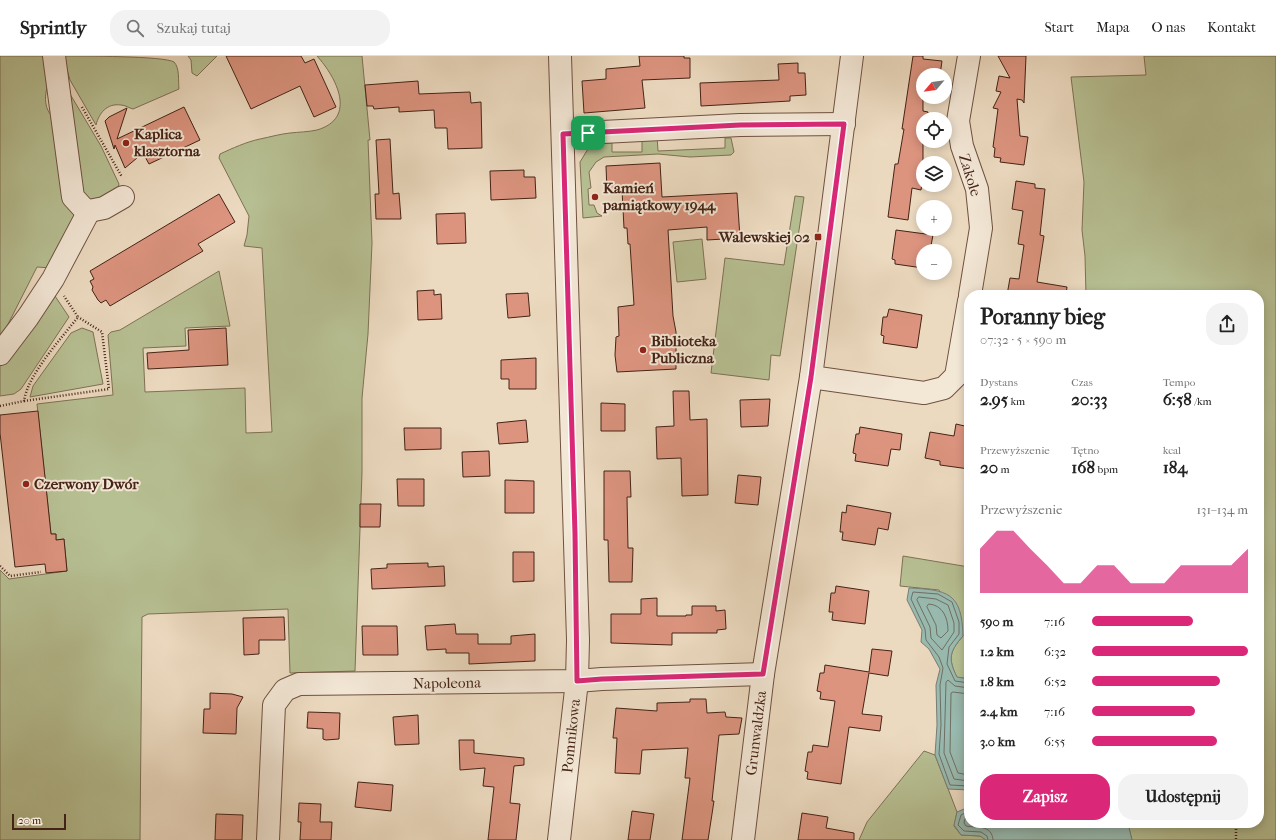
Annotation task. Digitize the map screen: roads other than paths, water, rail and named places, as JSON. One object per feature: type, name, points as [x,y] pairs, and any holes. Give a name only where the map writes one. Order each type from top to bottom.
[{"type":"street","points":[[54,56],[73,197],[78,204],[89,211],[104,208],[123,197]]},
{"type":"street","name":"Pomnikowa","points":[[559,840],[577,681],[575,534],[560,56]]},
{"type":"street","name":"Grunwaldzka","points":[[743,840],[763,674],[811,377],[852,56]]},
{"type":"street","name":"Zakole","points":[[969,56],[958,121],[962,146],[977,189],[981,228],[971,290]]},
{"type":"street","points":[[563,134],[740,125],[844,124]]},
{"type":"street","points":[[0,354],[28,317],[53,279],[89,211]]},
{"type":"street","points":[[811,377],[924,393],[944,388],[956,376],[964,330]]},
{"type":"street","name":"Napoleona","points":[[268,840],[274,705],[285,690],[299,684],[577,681],[763,674]]},
{"type":"water","points":[[909,588],[933,590],[943,592],[950,596],[959,610],[962,621],[963,636],[953,651],[951,660],[957,677],[964,678],[964,790],[948,789],[935,755],[937,725],[936,685],[940,669],[929,649],[921,642],[922,630],[907,600]]},
{"type":"water","points":[[964,809],[964,828],[1129,828],[1132,840],[986,840],[980,836],[961,835],[954,825],[957,812]]},
{"type":"place","name":"Kaplica klasztorna","points":[[126,143]]},
{"type":"place","name":"Kamień pamiątkowy 1944","points":[[595,197]]},
{"type":"place","name":"Walewskiej 02","points":[[818,237]]},
{"type":"place","name":"Biblioteka Publiczna","points":[[643,350]]},
{"type":"place","name":"Czerwony Dwór","points":[[26,484]]}]
